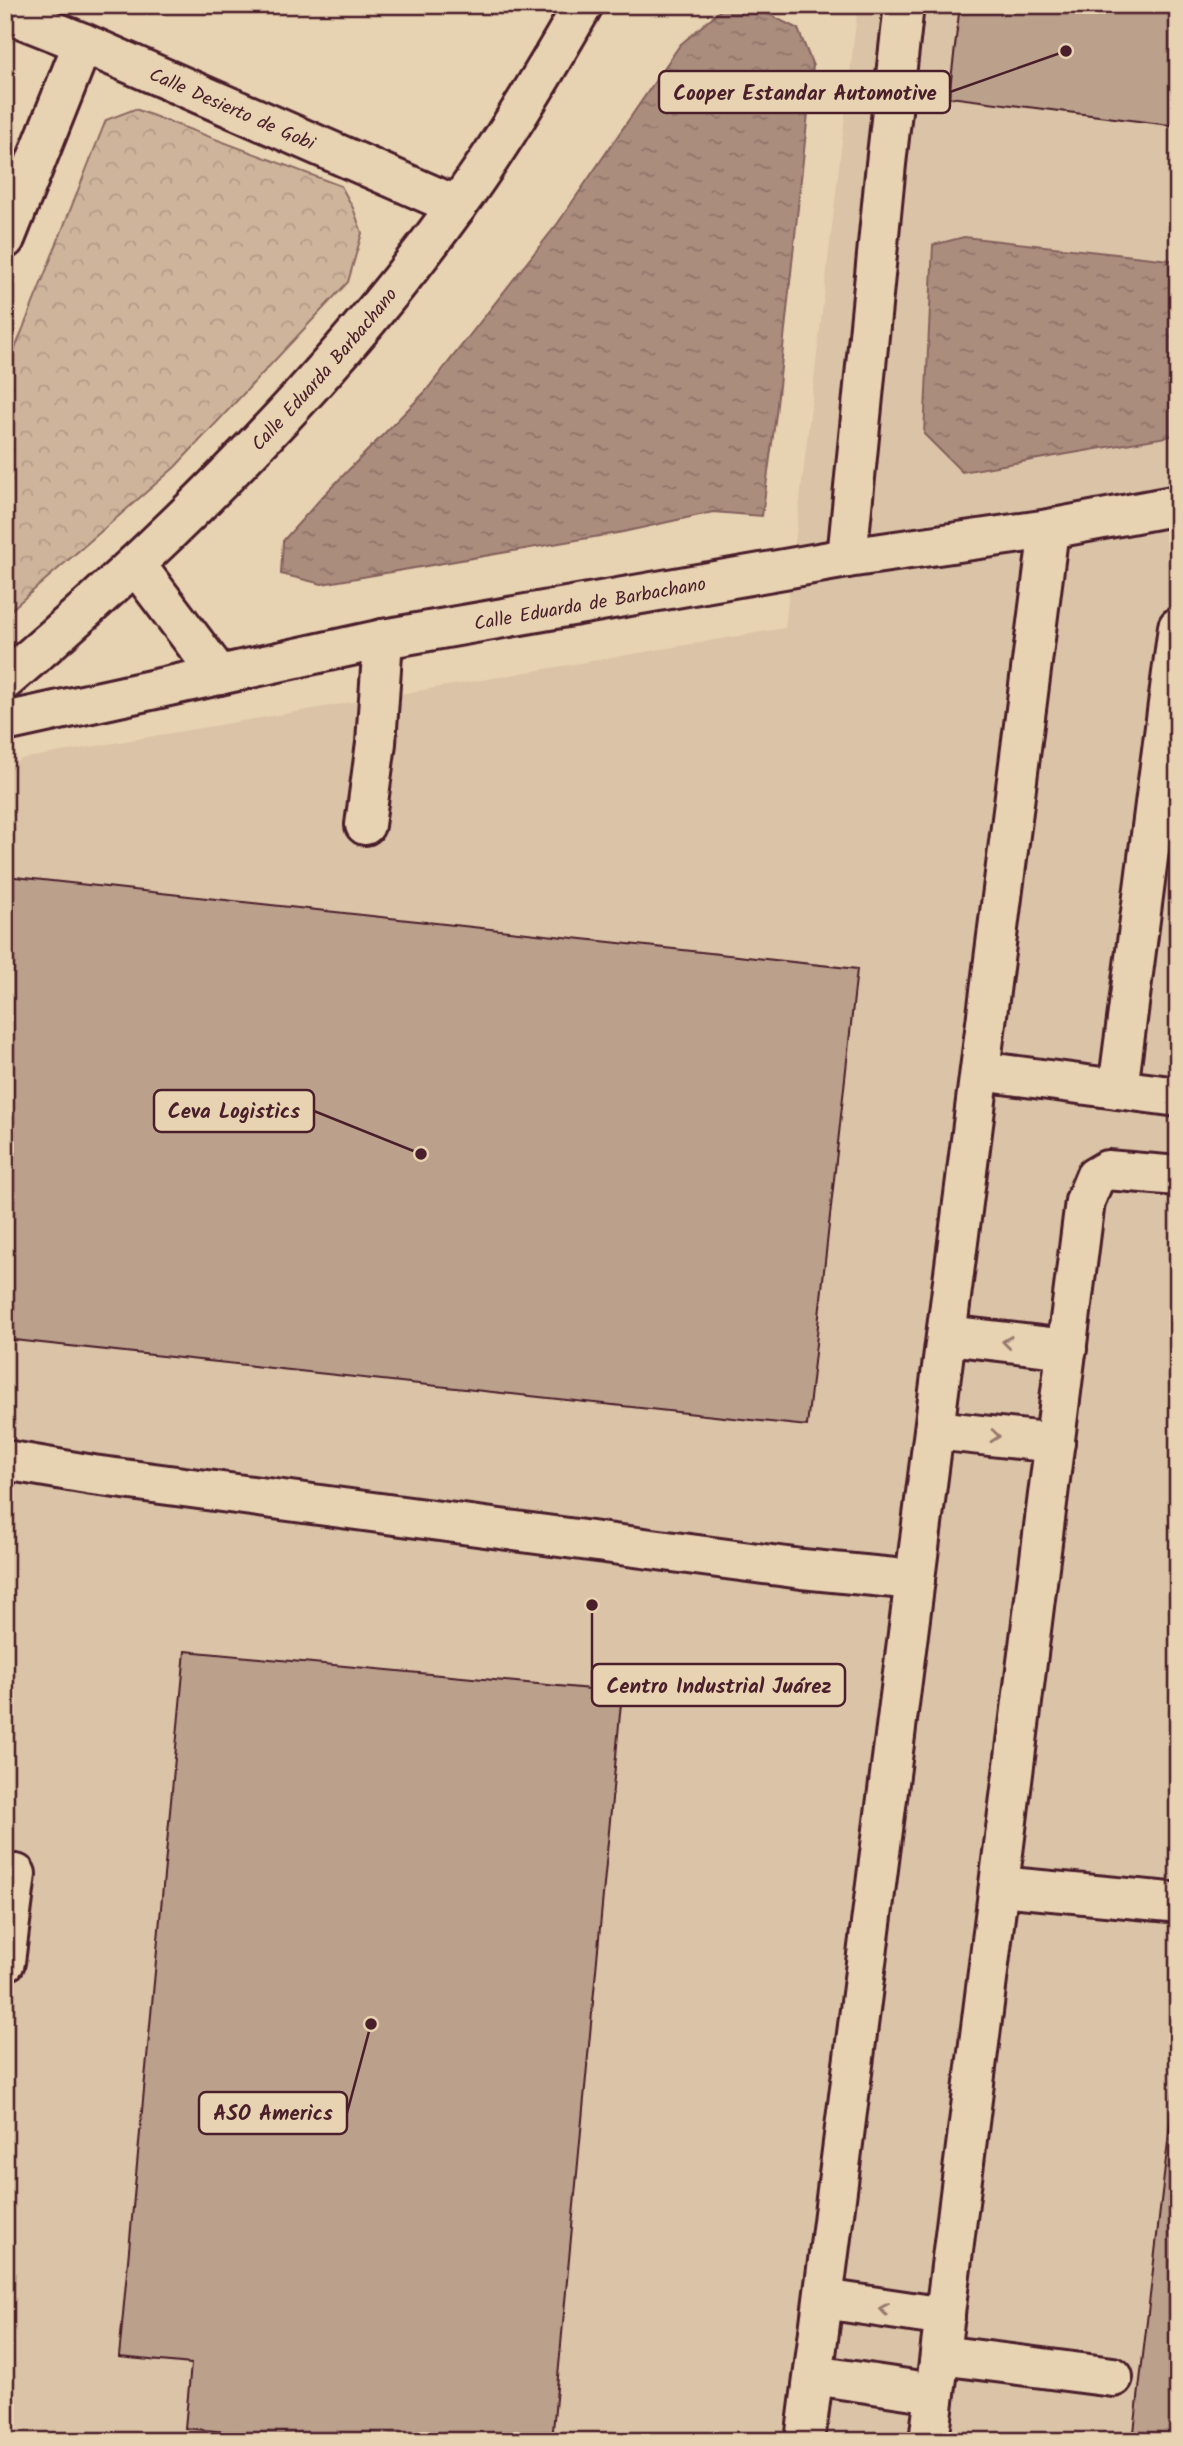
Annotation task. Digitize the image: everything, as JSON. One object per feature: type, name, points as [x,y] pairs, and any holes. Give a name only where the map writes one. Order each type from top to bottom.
[{"type":"street","name":"Calle Eduarda Barbachano","points":[[14,665],[136,565],[247,453],[348,344],[457,206],[548,67],[583,5]]},
{"type":"street","points":[[848,558],[904,5]]},
{"type":"street","name":"Calle Desierto de Gobi","points":[[5,12],[83,43],[457,206]]},
{"type":"street","points":[[5,239],[83,43]]},
{"type":"street","name":"Calle Eduarda de Barbachano","points":[[5,722],[383,639],[848,558],[1049,529],[1178,505]]},
{"type":"street","points":[[805,2441],[1049,529]]},
{"type":"street","points":[[136,565],[219,675]]},
{"type":"street","points":[[1118,1089],[1178,627]]},
{"type":"street","points":[[365,825],[376,743],[383,639]]},
{"type":"street","points":[[980,1071],[1178,1097]]},
{"type":"street","points":[[929,2441],[1085,1201],[1095,1177],[1107,1170],[1178,1176]]},
{"type":"street","points":[[947,1335],[1066,1349]]},
{"type":"street","points":[[935,1430],[1055,1443]]},
{"type":"street","points":[[5,1460],[93,1475],[788,1567],[915,1580]]},
{"type":"street","points":[[5,1962],[16,1874]]},
{"type":"street","points":[[999,1886],[1170,1902]]},
{"type":"street","points":[[824,2299],[945,2317]]},
{"type":"street","points":[[814,2375],[937,2374],[1113,2378]]},
{"type":"shaded area","points":[[858,5],[1178,5],[1178,2441],[5,2441],[5,770],[21,759],[785,628]]},
{"type":"green space","points":[[135,109],[341,186],[362,233],[348,282],[175,467],[5,615],[5,374],[106,120]]},
{"type":"water","points":[[724,7],[754,7],[798,29],[813,66],[776,414],[762,516],[713,512],[623,532],[322,584],[281,574],[283,541],[425,392],[558,223],[680,45]]},
{"type":"water","points":[[964,237],[1178,261],[1178,435],[962,472],[924,434],[933,245]]},
{"type":"building","points":[[960,5],[1178,5],[1178,126],[949,97]]},
{"type":"building","points":[[6,876],[857,969],[807,1426],[5,1339]]},
{"type":"building","points":[[185,1651],[622,1692],[552,2441],[316,2441],[185,2428],[191,2364],[119,2357]]},
{"type":"building","points":[[1178,2056],[1178,2441],[1133,2441]]},
{"type":"place","name":"Cooper Estandar Automotive","points":[[1066,51]]},
{"type":"place","name":"Ceva Logistics","points":[[421,1154]]},
{"type":"place","name":"Centro Industrial Juárez","points":[[592,1605]]},
{"type":"place","name":"ASO Americs","points":[[371,2024]]}]
